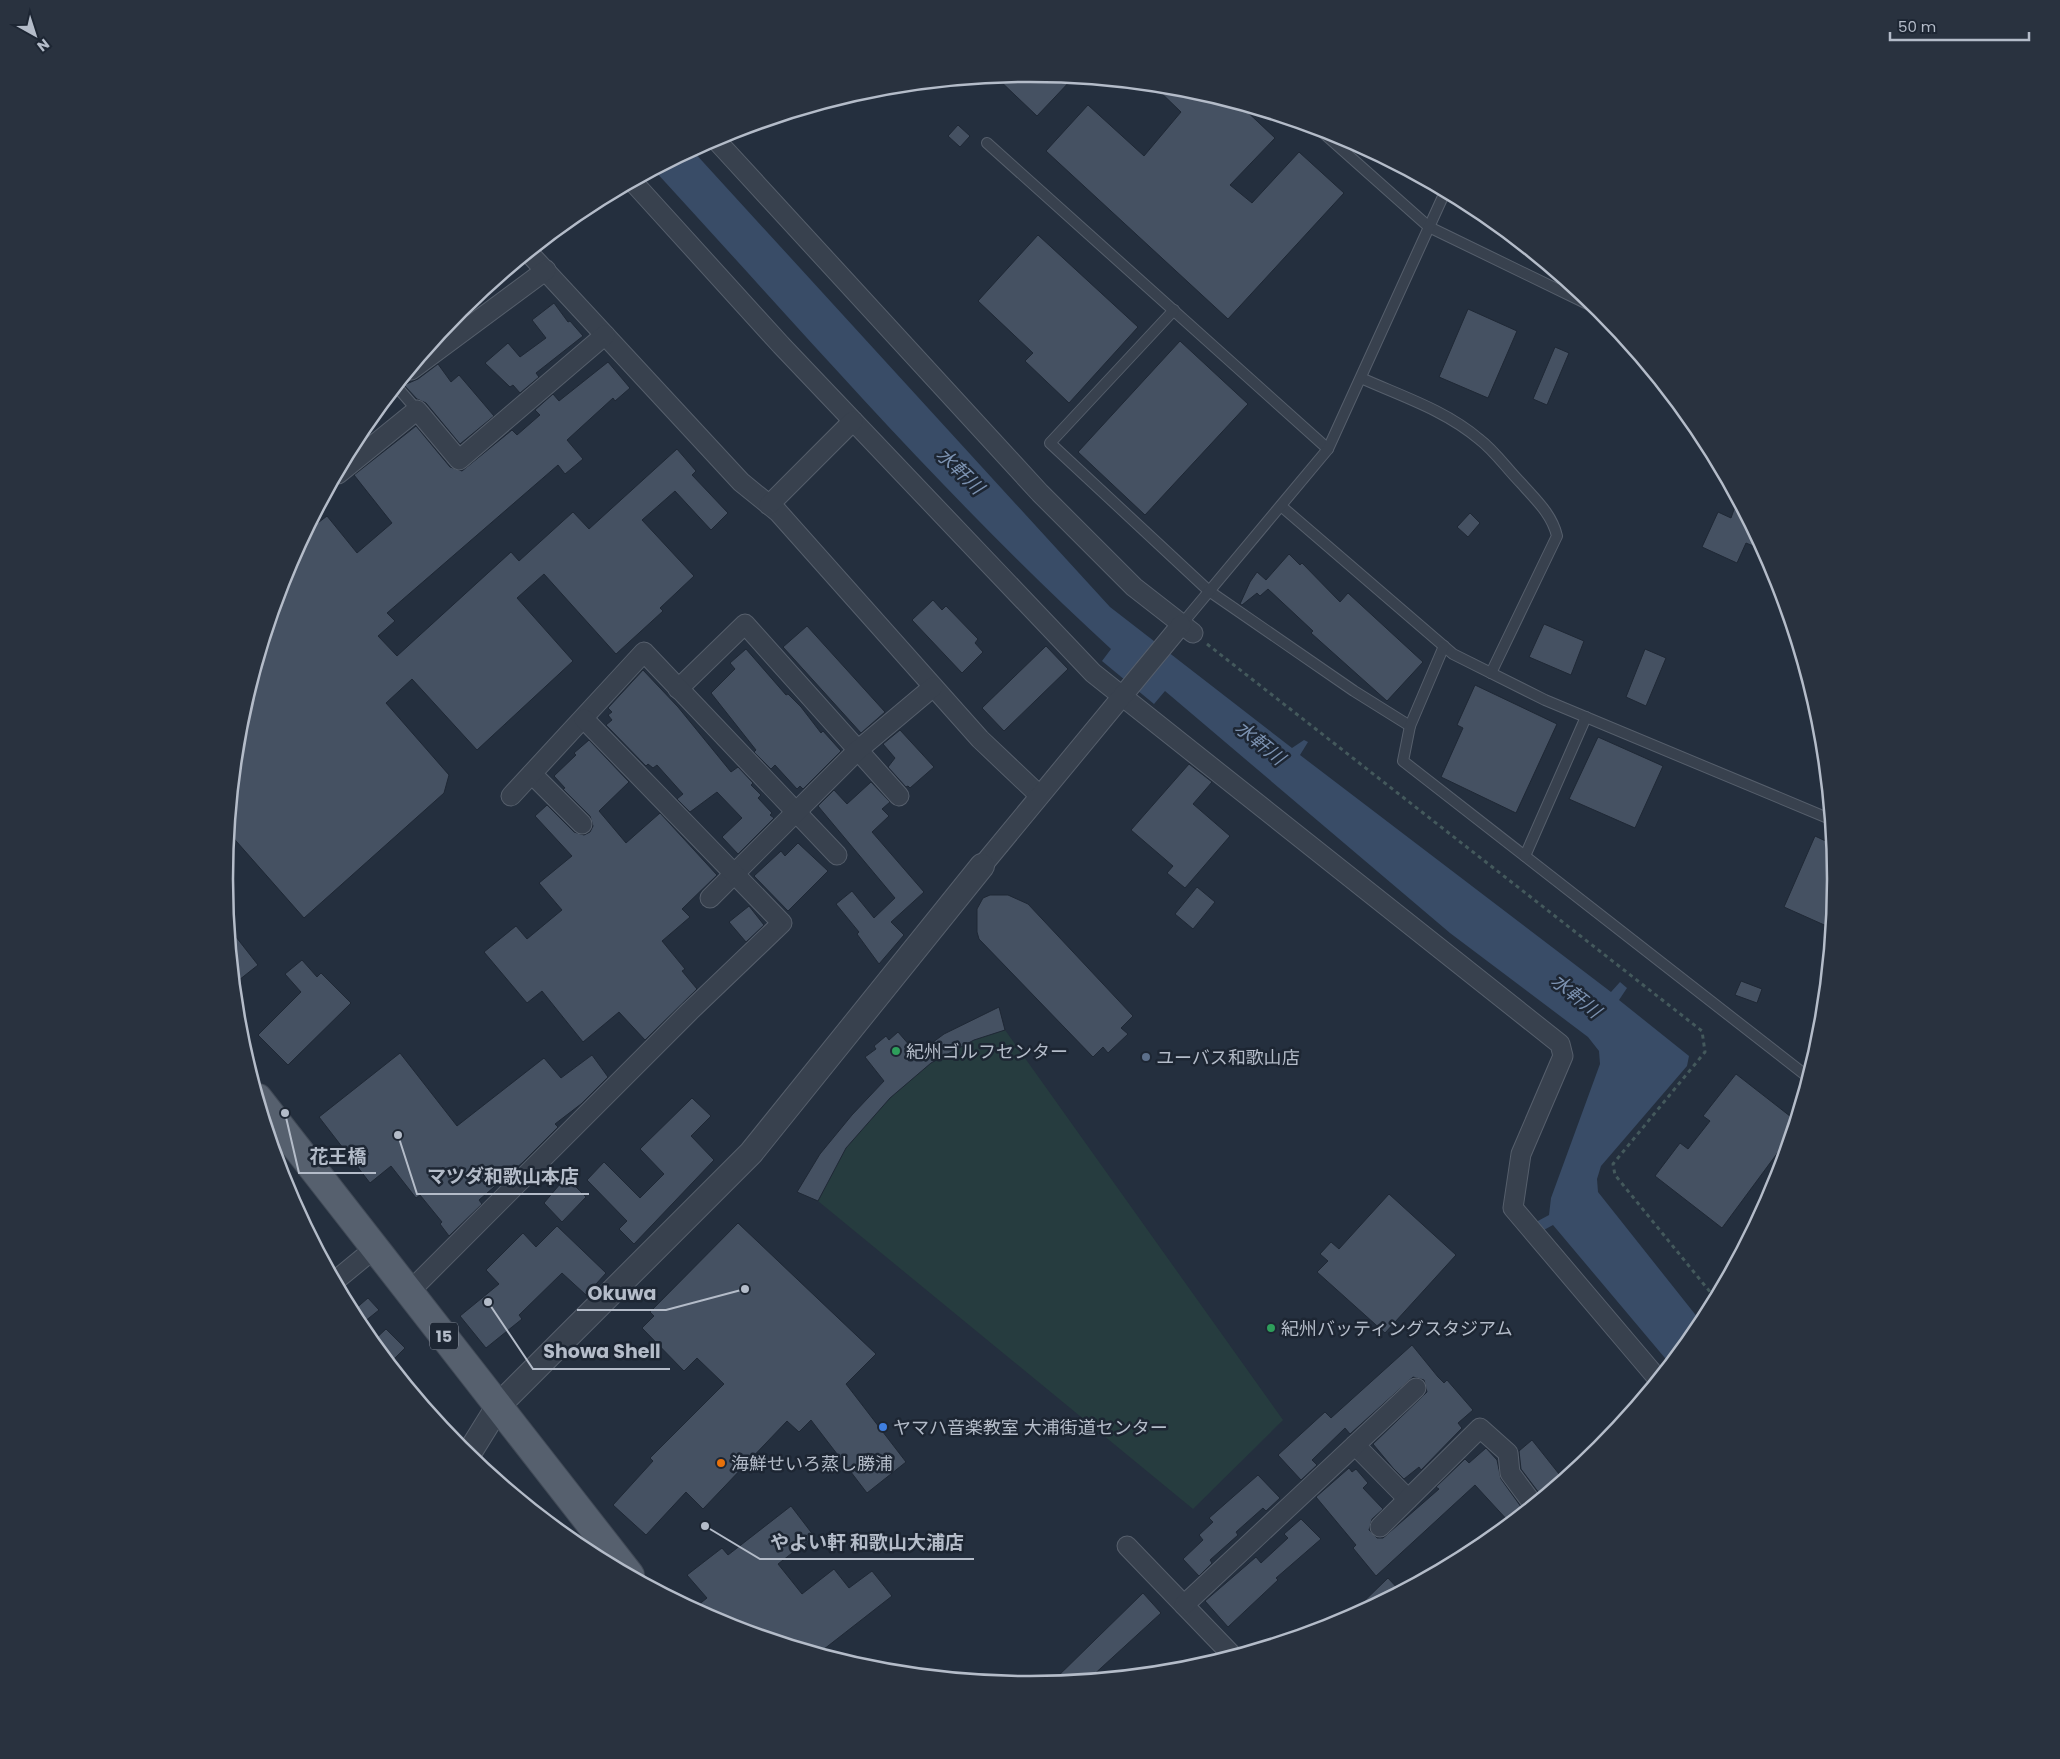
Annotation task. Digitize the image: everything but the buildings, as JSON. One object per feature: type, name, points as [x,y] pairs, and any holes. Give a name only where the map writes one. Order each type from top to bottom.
[{"type":"main road","name":"15","points":[[267,1110],[621,1564]]},
{"type":"street","points":[[472,1449],[499,1405],[751,1153],[1038,794],[1126,690],[1187,629],[1134,587],[1040,493],[721,145]]},
{"type":"street","points":[[637,186],[781,345],[1094,673],[1126,690],[1560,1044],[1563,1056],[1521,1154],[1513,1208],[1655,1374]]},
{"type":"street","points":[[533,257],[741,482],[778,512],[980,739],[1038,794]]},
{"type":"street","points":[[430,355],[546,270]]},
{"type":"street","points":[[351,464],[417,410],[459,460],[605,335]]},
{"type":"street","points":[[769,505],[854,421]]},
{"type":"street","points":[[678,689],[746,624],[899,796]]},
{"type":"street","points":[[511,796],[644,652],[837,855]]},
{"type":"street","points":[[710,898],[858,750],[933,687]]},
{"type":"street","points":[[410,1292],[690,1011],[782,923],[584,719]]},
{"type":"street","points":[[532,774],[582,824]]},
{"type":"street","points":[[340,1277],[375,1248]]},
{"type":"street","points":[[1184,1605],[1416,1388]]},
{"type":"street","points":[[1380,1527],[1480,1428],[1508,1453],[1510,1473],[1530,1500]]},
{"type":"street","points":[[1355,1445],[1408,1499]]},
{"type":"street","points":[[1127,1546],[1228,1651]]},
{"type":"lane","points":[[987,142],[1328,448]]},
{"type":"lane","points":[[1334,143],[1429,227],[1574,297]]},
{"type":"lane","points":[[1187,629],[1209,591],[1328,448],[1442,198]]},
{"type":"lane","points":[[1174,310],[1050,443],[1209,591],[1354,691],[1410,726]]},
{"type":"lane","points":[[1360,378],[1440,413],[1481,440],[1542,506],[1555,526],[1557,536],[1491,673]]},
{"type":"lane","points":[[400,391],[417,410]]},
{"type":"lane","points":[[1281,506],[1453,654],[1545,700],[1824,816]]},
{"type":"lane","points":[[1444,646],[1410,726],[1403,760],[1803,1073]]},
{"type":"lane","points":[[1525,856],[1586,717]]},
{"type":"path","points":[[1187,629],[1702,1031],[1705,1052],[1613,1164],[1615,1175],[1711,1293]]},
{"type":"green space","name":"紀州ゴルフセンター","points":[[1005,1030],[1283,1420],[1193,1509],[818,1201],[846,1148],[890,1098],[931,1063],[974,1040]]},
{"type":"water","name":"水軒川","points":[[697,156],[1110,607],[1292,748],[1304,740],[1308,742],[1300,755],[1611,992],[1620,982],[1627,988],[1619,1000],[1689,1056],[1687,1066],[1601,1166],[1597,1179],[1598,1192],[1697,1316],[1666,1359],[1553,1225],[1542,1231],[1536,1222],[1549,1215],[1551,1198],[1600,1064],[1599,1051],[1588,1037],[1450,933],[1165,691],[1154,704],[1102,661],[1111,649],[934,475],[658,175]]},
{"type":"place","name":"紀州ゴルフセンター","points":[[896,1051]]},
{"type":"place","name":"ユーバス和歌山店","points":[[1146,1057]]},
{"type":"place","name":"花王橋","points":[[285,1113]]},
{"type":"place","name":"マツダ和歌山本店","points":[[398,1135]]},
{"type":"place","name":"Okuwa","points":[[745,1289]]},
{"type":"place","name":"Showa Shell","points":[[488,1302]]},
{"type":"place","name":"紀州バッティングスタジアム","points":[[1271,1328]]},
{"type":"place","name":"ヤマハ音楽教室 大浦街道センター","points":[[883,1427]]},
{"type":"place","name":"海鮮せいろ蒸し勝浦","points":[[721,1463]]},
{"type":"place","name":"やよい軒 和歌山大浦店","points":[[705,1526]]}]
